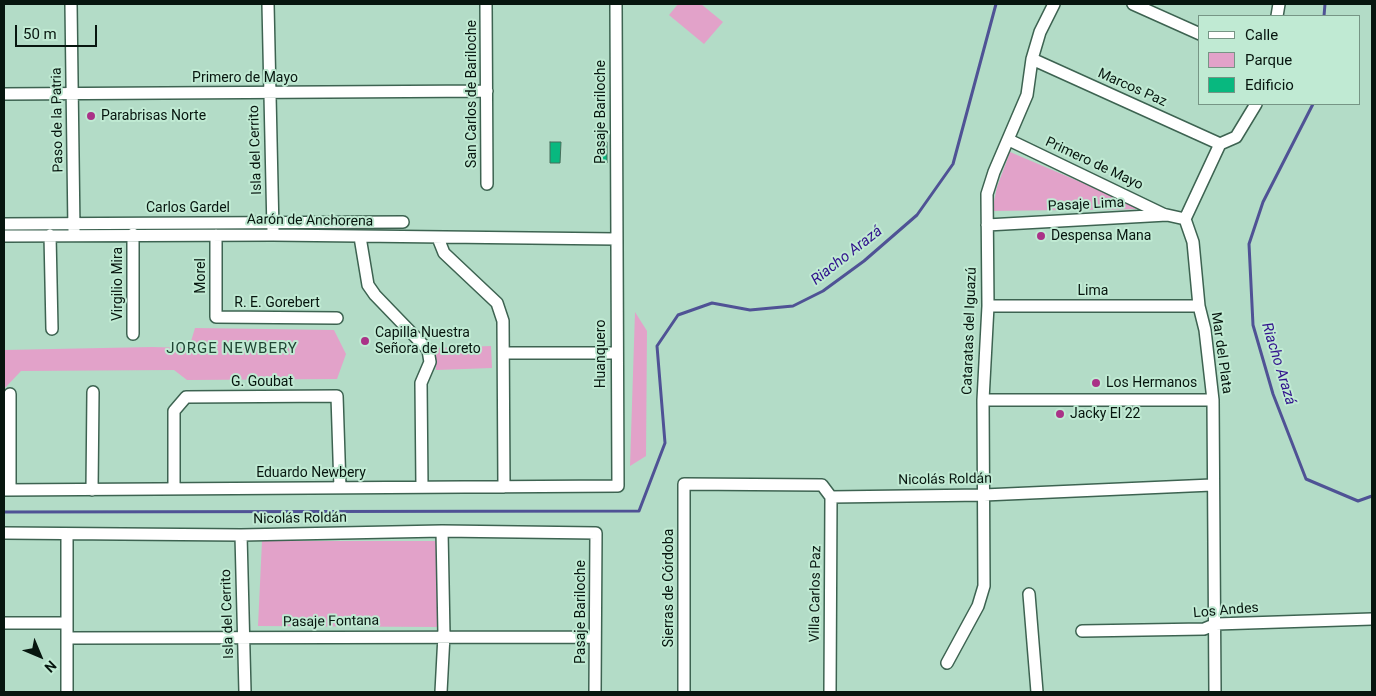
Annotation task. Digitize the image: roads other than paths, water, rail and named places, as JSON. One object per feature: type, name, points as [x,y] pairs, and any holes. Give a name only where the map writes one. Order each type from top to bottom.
[{"type":"street","name":"Paso de la Patria","points":[[71,4],[74,230]]},
{"type":"street","name":"Isla del Cerrito","points":[[268,4],[273,235]]},
{"type":"street","name":"San Carlos de Bariloche","points":[[486,4],[487,184]]},
{"type":"street","name":"Pasaje Bariloche","points":[[616,4],[616,221]]},
{"type":"street","name":"Cataratas del Iguazú","points":[[947,664],[978,606],[984,586],[983,400],[988,306],[987,194],[994,172],[1027,95],[1032,59],[1040,32],[1054,4]]},
{"type":"street","points":[[1133,4],[1198,33]]},
{"type":"street","name":"Marcos Paz","points":[[1032,59],[1220,144]]},
{"type":"street","name":"Primero de Mayo","points":[[4,94],[486,91]]},
{"type":"street","points":[[1186,219],[1220,144],[1236,137],[1255,105]]},
{"type":"street","name":"Primero de Mayo","points":[[1008,140],[1167,215]]},
{"type":"street","name":"Pasaje Lima","points":[[987,225],[1167,215],[1186,219]]},
{"type":"street","name":"Mar del Plata","points":[[1186,219],[1193,242],[1199,306],[1206,330],[1213,400],[1212,485],[1216,624],[1215,692]]},
{"type":"street","name":"Huanquero","points":[[616,221],[618,486]]},
{"type":"street","name":"Carlos Gardel","points":[[4,224],[74,230],[273,223],[403,222]]},
{"type":"street","name":"Aarón de Anchorena","points":[[4,236],[50,235],[74,230],[133,234],[616,239]]},
{"type":"street","name":"Virgilio Mira","points":[[133,234],[133,334]]},
{"type":"street","points":[[50,235],[52,330]]},
{"type":"street","name":"Morel","points":[[216,235],[216,317]]},
{"type":"street","points":[[360,237],[368,285],[375,295],[428,350],[430,362],[421,383],[422,488]]},
{"type":"street","points":[[438,238],[444,253],[496,303],[503,321],[505,353],[504,487]]},
{"type":"street","name":"Lima","points":[[988,306],[1199,306]]},
{"type":"street","name":"R. E. Gorebert","points":[[216,317],[337,318]]},
{"type":"street","points":[[505,353],[616,353]]},
{"type":"street","points":[[92,490],[93,392]]},
{"type":"street","points":[[7,490],[10,394]]},
{"type":"street","name":"G. Goubat","points":[[174,489],[174,411],[186,397],[337,396],[340,488]]},
{"type":"street","points":[[983,400],[1213,400]]},
{"type":"street","name":"Sierras de Córdoba","points":[[684,692],[684,484],[822,485],[832,497]]},
{"type":"street","name":"Nicolás Roldán","points":[[832,497],[984,495],[1212,485]]},
{"type":"street","name":"Eduardo Newbery","points":[[7,490],[618,486]]},
{"type":"street","name":"Villa Carlos Paz","points":[[830,692],[832,497]]},
{"type":"street","points":[[441,692],[444,635],[442,532]]},
{"type":"street","name":"Nicolás Roldán","points":[[4,533],[241,535],[442,532],[596,533]]},
{"type":"street","name":"Pasaje Bariloche","points":[[595,692],[596,533]]},
{"type":"street","points":[[67,534],[67,692]]},
{"type":"street","name":"Isla del Cerrito","points":[[241,535],[245,692]]},
{"type":"street","points":[[1029,594],[1037,692]]},
{"type":"street","name":"Los Andes","points":[[1082,631],[1204,629],[1216,624],[1372,620]]},
{"type":"street","points":[[4,623],[67,623]]},
{"type":"street","name":"Pasaje Fontana","points":[[67,638],[244,639],[444,635],[596,637]]},
{"type":"waterway","name":"Riacho Arazá","points":[[4,512],[639,511],[665,443],[657,346],[678,315],[712,303],[750,310],[793,306],[823,291],[864,261],[917,215],[953,164],[996,4]]},
{"type":"waterway","name":"Riacho Arazá","points":[[1324,15],[1325,4]]},
{"type":"waterway","name":"Riacho Arazá","points":[[1312,105],[1263,202],[1249,244],[1253,325],[1273,394],[1306,479],[1358,501],[1372,496]]},
{"type":"place","name":"Parabrisas Norte","points":[[91,116]]},
{"type":"place","name":"Despensa Mana","points":[[1041,236]]},
{"type":"place","name":"Capilla Nuestra Señora de Loreto","points":[[365,341]]},
{"type":"place","name":"Los Hermanos","points":[[1096,383]]},
{"type":"place","name":"Jacky El 22","points":[[1060,414]]},
{"type":"district","name":"JORGE NEWBERY","points":[[232,349]]}]
